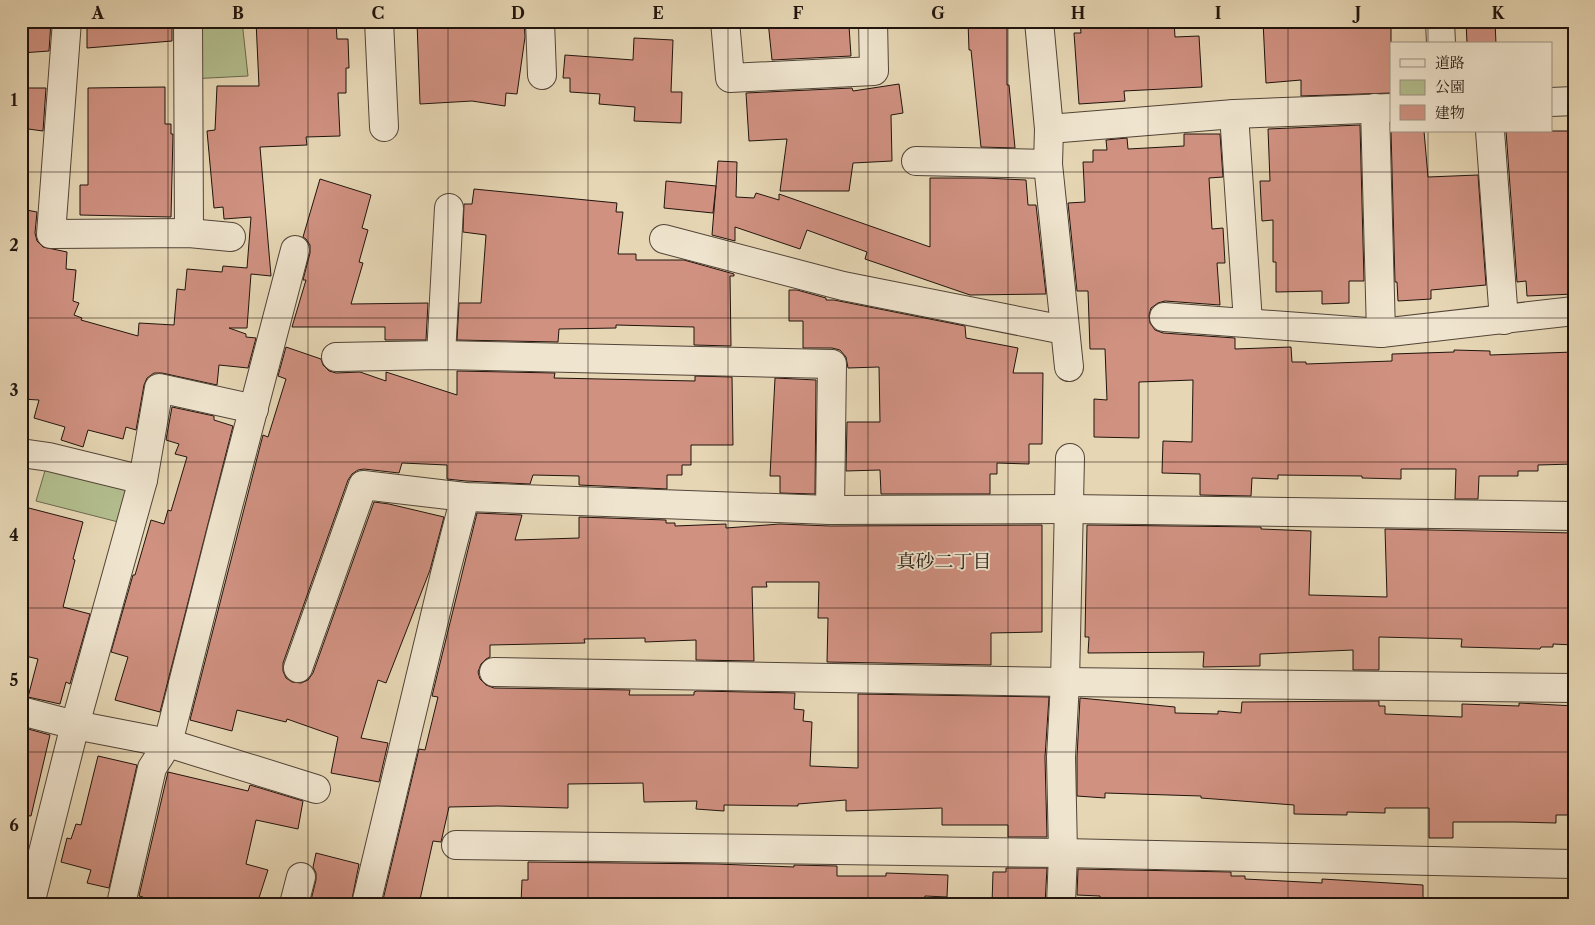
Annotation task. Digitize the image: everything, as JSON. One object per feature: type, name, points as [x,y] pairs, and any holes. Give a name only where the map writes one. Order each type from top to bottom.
[{"type":"street","points":[[67,21],[51,234],[189,233],[231,237]]},
{"type":"street","points":[[188,21],[189,233]]},
{"type":"street","points":[[379,21],[384,127]]},
{"type":"street","points":[[540,21],[542,74]]},
{"type":"street","points":[[725,21],[730,78],[874,71],[873,21]]},
{"type":"street","points":[[1039,21],[1050,130],[1048,164],[1069,367]]},
{"type":"street","points":[[1440,21],[1441,42]]},
{"type":"street","points":[[1552,102],[1574,101]]},
{"type":"street","points":[[1050,130],[1234,114],[1383,108],[1381,334]]},
{"type":"street","points":[[1234,114],[1248,322]]},
{"type":"street","points":[[1490,132],[1504,320]]},
{"type":"street","points":[[916,161],[1048,164]]},
{"type":"street","points":[[441,355],[449,208]]},
{"type":"street","points":[[664,238],[843,286],[1064,330]]},
{"type":"street","points":[[121,904],[152,768],[168,743],[295,250]]},
{"type":"street","points":[[1164,317],[1248,322],[1381,334],[1574,312]]},
{"type":"street","points":[[336,357],[441,355],[832,364],[830,510]]},
{"type":"street","points":[[30,904],[75,725],[143,480],[160,388],[254,409]]},
{"type":"street","points":[[21,453],[49,457],[143,480]]},
{"type":"street","points":[[1061,904],[1063,853],[1062,757],[1070,458]]},
{"type":"street","points":[[298,668],[363,485],[465,497],[830,510],[1069,510],[1574,516]]},
{"type":"street","points":[[366,904],[465,497]]},
{"type":"street","points":[[494,672],[1065,682],[1574,688]]},
{"type":"street","points":[[21,711],[75,725],[168,743],[316,789]]},
{"type":"street","points":[[456,845],[1063,853],[1574,864]]},
{"type":"street","points":[[294,904],[301,877]]},
{"type":"green space","points":[[188,21],[242,21],[248,76],[189,79]]},
{"type":"green space","points":[[49,457],[143,480],[130,525],[36,501]]},
{"type":"building","points":[[21,21],[51,21],[49,51],[21,53]]},
{"type":"building","points":[[87,21],[172,21],[172,41],[87,48]]},
{"type":"building","points":[[256,21],[336,21],[337,39],[348,39],[349,68],[346,68],[346,93],[338,93],[340,136],[306,137],[307,145],[260,147],[271,276],[251,274],[247,328],[229,328],[246,334],[246,337],[256,338],[248,368],[219,365],[217,385],[154,373],[147,378],[144,385],[136,430],[126,427],[123,439],[88,430],[83,447],[61,440],[65,427],[34,418],[39,400],[21,399],[21,209],[37,212],[35,233],[37,241],[43,247],[67,252],[66,269],[76,270],[73,301],[79,303],[74,315],[82,318],[81,320],[138,336],[139,323],[174,325],[177,289],[185,290],[187,269],[222,272],[223,266],[247,268],[251,217],[224,219],[223,207],[214,208],[207,131],[215,130],[217,86],[259,86]]},
{"type":"building","points":[[524,21],[525,37],[517,94],[506,93],[505,106],[472,101],[420,104],[417,22]]},
{"type":"building","points":[[768,21],[841,21],[841,26],[849,26],[851,56],[772,60]]},
{"type":"building","points":[[968,21],[1007,21],[1007,85],[1009,85],[1015,148],[981,147],[971,50],[969,50]]},
{"type":"building","points":[[1080,21],[1174,21],[1175,37],[1199,36],[1202,87],[1124,91],[1125,101],[1079,104],[1074,33],[1081,33]]},
{"type":"building","points":[[1263,21],[1391,21],[1390,93],[1301,96],[1301,80],[1266,83]]},
{"type":"building","points":[[1466,21],[1495,21],[1496,42],[1467,42]]},
{"type":"building","points":[[634,38],[673,40],[671,92],[682,92],[681,123],[634,121],[635,107],[599,104],[600,94],[570,92],[570,78],[563,78],[565,55],[633,60]]},
{"type":"building","points":[[899,84],[903,113],[891,115],[892,161],[853,163],[849,191],[780,191],[787,139],[749,141],[746,93],[852,88],[853,91]]},
{"type":"building","points":[[165,87],[165,124],[171,124],[171,134],[173,134],[171,217],[80,215],[80,185],[88,185],[88,88]]},
{"type":"building","points":[[21,88],[46,88],[43,131],[21,128]]},
{"type":"building","points":[[1360,125],[1364,281],[1349,281],[1349,303],[1322,304],[1322,291],[1276,292],[1276,262],[1273,262],[1273,220],[1262,221],[1260,181],[1270,181],[1268,129]]},
{"type":"building","points":[[1574,131],[1574,294],[1527,296],[1526,281],[1517,282],[1506,132]]},
{"type":"building","points":[[1391,132],[1424,132],[1428,177],[1478,175],[1486,285],[1431,290],[1431,299],[1398,301],[1397,282],[1395,282]]},
{"type":"building","points":[[1184,134],[1220,134],[1223,177],[1209,178],[1212,229],[1223,228],[1225,263],[1217,263],[1220,305],[1165,301],[1158,303],[1151,308],[1149,315],[1150,323],[1155,330],[1163,333],[1235,338],[1235,349],[1291,347],[1292,362],[1306,362],[1306,364],[1392,361],[1392,354],[1454,352],[1454,350],[1490,351],[1490,355],[1574,352],[1574,464],[1538,465],[1538,471],[1518,471],[1518,476],[1479,476],[1478,499],[1455,499],[1456,469],[1401,469],[1401,479],[1362,478],[1362,476],[1278,475],[1278,479],[1252,478],[1251,496],[1200,495],[1200,474],[1162,473],[1163,441],[1192,442],[1193,380],[1139,382],[1139,438],[1094,437],[1094,399],[1107,400],[1105,349],[1090,349],[1088,291],[1077,291],[1068,203],[1085,202],[1083,162],[1093,162],[1093,150],[1107,150],[1106,140],[1127,138],[1128,149],[1184,146]]},
{"type":"building","points":[[718,161],[737,162],[736,197],[754,198],[756,193],[779,200],[779,194],[930,247],[930,178],[1026,180],[1028,205],[1036,205],[1046,294],[970,295],[865,259],[867,252],[807,230],[800,249],[735,227],[735,241],[712,235]]},
{"type":"building","points":[[320,179],[371,195],[362,228],[368,230],[359,262],[363,263],[351,304],[428,303],[426,340],[385,340],[385,327],[292,327],[306,280],[303,280],[310,253],[310,245],[303,237]]},
{"type":"building","points":[[666,181],[716,186],[713,213],[664,208]]},
{"type":"building","points":[[474,189],[617,203],[616,212],[623,212],[618,254],[636,254],[636,260],[684,260],[734,274],[734,276],[730,276],[731,346],[694,345],[694,327],[616,325],[616,328],[559,329],[558,342],[457,340],[459,303],[481,303],[486,235],[463,232],[464,204],[472,204]]},
{"type":"building","points":[[789,290],[797,290],[826,298],[826,300],[965,326],[966,338],[1018,348],[1013,373],[1043,373],[1042,444],[1029,444],[1029,464],[997,463],[997,474],[990,474],[990,494],[881,494],[880,470],[846,471],[847,422],[880,422],[879,367],[848,368],[846,357],[840,350],[832,348],[803,348],[803,321],[789,321]]},
{"type":"building","points":[[286,347],[321,359],[323,365],[329,371],[336,373],[360,372],[386,381],[386,372],[457,395],[457,371],[555,373],[554,378],[695,381],[695,376],[732,377],[733,445],[691,445],[691,465],[682,465],[682,475],[667,475],[667,489],[579,485],[579,476],[533,475],[530,484],[447,479],[447,465],[402,463],[399,473],[364,469],[352,474],[348,480],[283,663],[283,671],[286,678],[292,682],[301,683],[308,680],[313,673],[374,502],[444,517],[430,570],[386,683],[378,680],[361,738],[388,743],[379,782],[331,773],[338,737],[287,719],[286,722],[237,710],[232,731],[190,720],[263,435],[268,437],[286,379],[278,376]]},
{"type":"building","points":[[775,378],[816,380],[815,494],[780,493],[780,476],[770,476]]},
{"type":"building","points":[[172,407],[214,416],[214,420],[233,426],[160,712],[115,700],[128,657],[111,652],[151,520],[164,524],[168,510],[171,511],[187,457],[175,454],[179,444],[166,440]]},
{"type":"building","points":[[21,506],[83,522],[63,607],[90,614],[70,684],[66,682],[60,704],[28,697],[38,659],[21,655]]},
{"type":"building","points":[[477,513],[522,515],[515,540],[579,538],[579,517],[666,520],[666,523],[675,523],[675,526],[726,524],[726,528],[780,524],[830,526],[1042,525],[1042,632],[991,633],[991,665],[827,662],[828,618],[818,618],[819,582],[766,582],[767,587],[752,587],[754,661],[696,660],[696,640],[645,642],[645,638],[584,639],[585,643],[490,645],[490,657],[481,664],[478,672],[480,679],[486,685],[494,688],[630,690],[629,695],[694,695],[694,692],[697,691],[795,693],[794,709],[804,710],[803,721],[812,722],[810,766],[858,768],[858,694],[1049,697],[1045,757],[1047,837],[1008,837],[1008,825],[942,825],[942,808],[846,811],[846,800],[798,804],[798,806],[724,805],[724,811],[696,809],[697,801],[644,802],[643,783],[568,784],[568,808],[449,807],[441,842],[433,841],[419,904],[382,904],[419,749],[425,750],[438,697],[432,696]]},
{"type":"building","points":[[1087,525],[1261,527],[1261,529],[1311,531],[1309,595],[1387,597],[1385,529],[1574,533],[1574,645],[1553,644],[1553,647],[1541,647],[1540,649],[1461,647],[1462,639],[1379,637],[1379,670],[1353,670],[1353,650],[1260,654],[1260,666],[1203,667],[1204,652],[1088,653],[1089,637],[1085,637]]},
{"type":"building","points":[[1080,698],[1175,707],[1175,713],[1218,714],[1218,711],[1241,713],[1242,702],[1379,701],[1379,706],[1385,706],[1385,714],[1462,717],[1462,704],[1519,706],[1519,703],[1574,706],[1570,815],[1556,815],[1556,823],[1453,822],[1453,838],[1429,838],[1429,808],[1385,808],[1385,813],[1347,812],[1347,815],[1294,814],[1294,805],[1201,798],[1201,796],[1105,793],[1105,798],[1077,796]]},
{"type":"building","points":[[21,727],[50,735],[31,816],[21,815]]},
{"type":"building","points":[[98,756],[137,765],[109,888],[87,883],[91,870],[61,862],[67,838],[71,839],[76,824],[81,825]]},
{"type":"building","points":[[168,772],[248,791],[250,785],[303,801],[298,829],[256,820],[246,864],[268,870],[257,904],[156,904],[142,900],[143,897],[139,896]]},
{"type":"building","points":[[316,853],[359,864],[351,904],[310,904],[316,880],[316,873],[313,867]]},
{"type":"building","points":[[528,862],[717,864],[794,867],[794,865],[837,866],[837,876],[886,876],[886,873],[948,875],[947,897],[925,896],[924,904],[521,904],[522,880],[528,880]]},
{"type":"building","points":[[1006,868],[1047,868],[1045,904],[992,904],[993,872],[1006,872]]},
{"type":"building","points":[[1078,869],[1231,872],[1231,876],[1245,876],[1245,879],[1322,883],[1322,879],[1423,885],[1423,904],[1100,904],[1100,896],[1077,895]]},
{"type":"district","name":"真砂二丁目","points":[[944,561]]}]
